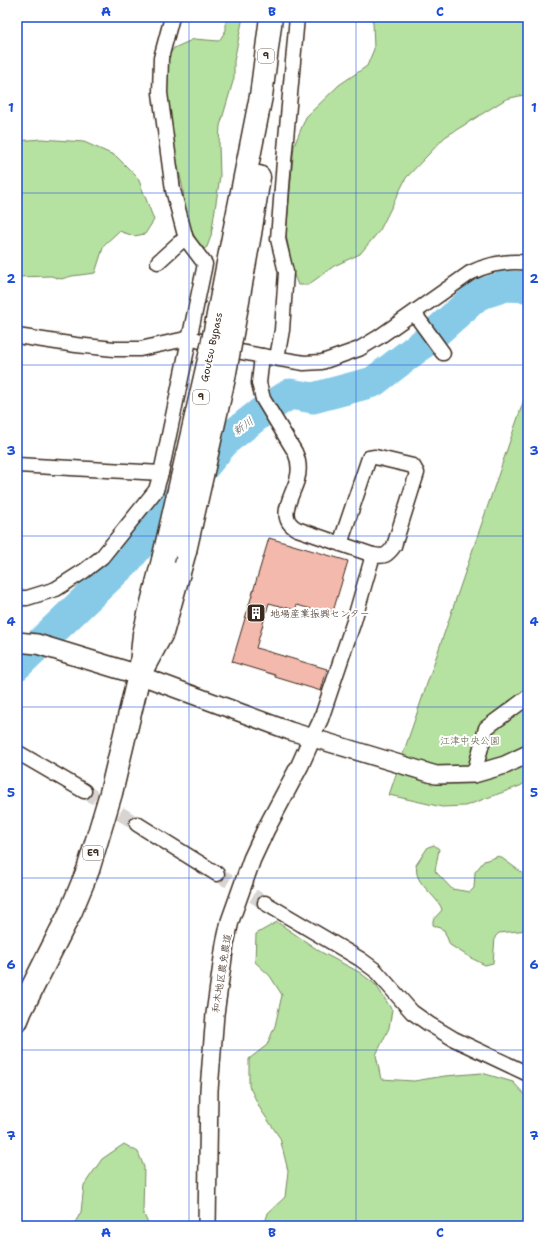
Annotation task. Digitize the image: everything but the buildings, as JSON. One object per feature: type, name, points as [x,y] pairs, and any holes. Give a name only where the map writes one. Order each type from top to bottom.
[{"type":"highway","name":"Goutsu Bypass","points":[[139,675],[144,634],[163,560],[211,350],[242,233],[271,17]]},
{"type":"highway","points":[[139,675],[162,633],[185,552],[224,378],[242,233]]},
{"type":"highway","name":"E9","points":[[17,1020],[71,911],[88,870],[111,793],[139,675]]},
{"type":"main road","points":[[17,642],[37,644],[139,675]]},
{"type":"street","points":[[17,598],[27,598],[56,589],[84,571],[102,557],[156,490],[161,473],[205,264],[186,239],[173,190],[160,93],[161,58],[172,17]]},
{"type":"street","points":[[277,358],[282,330],[286,272],[278,239],[297,17]]},
{"type":"street","points":[[158,262],[179,243],[186,239]]},
{"type":"street","points":[[17,336],[114,349],[140,349],[190,338],[236,351],[262,356],[304,363],[322,362],[359,349],[379,337],[418,318],[470,273],[483,267],[505,262],[528,263]]},
{"type":"street","points":[[418,318],[440,348]]},
{"type":"street","points":[[262,356],[259,382],[263,399],[298,459],[299,467],[297,479],[286,510],[287,522],[291,526],[297,529],[340,544],[373,555],[384,556],[390,552],[394,546],[417,473],[413,466],[375,456],[369,458],[340,544]]},
{"type":"street","points":[[17,465],[161,473]]},
{"type":"street","points":[[312,738],[324,711],[354,621],[373,555]]},
{"type":"street","points":[[139,675],[290,731],[436,775],[474,774],[505,765],[528,754]]},
{"type":"street","points":[[474,774],[486,728],[528,697]]},
{"type":"street","name":"和木地区農免農道","points":[[207,1226],[209,1090],[215,1014],[226,936],[252,859],[312,738]]},
{"type":"street","points":[[17,752],[84,791]]},
{"type":"street","points":[[136,824],[217,874]]},
{"type":"street","points":[[265,904],[360,959],[375,970],[412,1012],[429,1024],[454,1040],[528,1074]]},
{"type":"green space","points":[[226,17],[243,17],[234,61],[234,78],[220,126],[220,176],[211,236],[207,247],[204,249],[197,241],[185,219],[183,189],[172,139],[164,62],[174,48],[194,39],[219,41],[226,30]]},
{"type":"green space","points":[[371,17],[528,17],[528,94],[506,99],[445,137],[406,178],[380,230],[360,254],[334,266],[308,285],[298,285],[293,273],[286,234],[294,146],[306,117],[339,85],[367,66],[374,49],[373,23]]},
{"type":"green space","points":[[42,139],[84,142],[116,156],[138,178],[154,220],[145,234],[134,236],[119,231],[104,245],[95,273],[61,279],[51,276],[17,277],[17,141]]},
{"type":"green space","name":"江津中央公園","points":[[528,388],[528,781],[520,786],[465,806],[442,807],[389,795]]},
{"type":"green space","points":[[434,845],[439,849],[435,871],[452,889],[470,892],[474,888],[475,872],[484,861],[499,856],[528,877],[528,930],[499,933],[495,937],[493,963],[485,965],[450,945],[444,930],[433,925],[433,920],[442,910],[441,906],[420,881],[417,874],[416,865],[428,847]]},
{"type":"green space","points":[[277,922],[321,952],[359,972],[376,985],[392,1010],[389,1028],[376,1055],[381,1079],[414,1081],[445,1076],[482,1073],[513,1082],[528,1098],[528,1226],[264,1226],[268,1213],[285,1197],[288,1171],[280,1138],[261,1110],[249,1086],[249,1059],[267,1045],[275,1026],[282,995],[270,976],[255,962],[256,934]]},
{"type":"green space","points":[[124,1144],[138,1152],[144,1167],[143,1212],[149,1226],[73,1226],[81,1212],[84,1185],[102,1159]]},
{"type":"waterway","name":"新川","points":[[17,665],[128,559],[226,440],[263,411],[290,394],[313,398],[373,382],[425,342],[478,295],[506,286],[528,287]]},
{"type":"tunnel","points":[[84,791],[137,824]]},
{"type":"tunnel","points":[[217,874],[265,903]]},
{"type":"place","name":"地場産業振興センター","points":[[256,613]]}]
